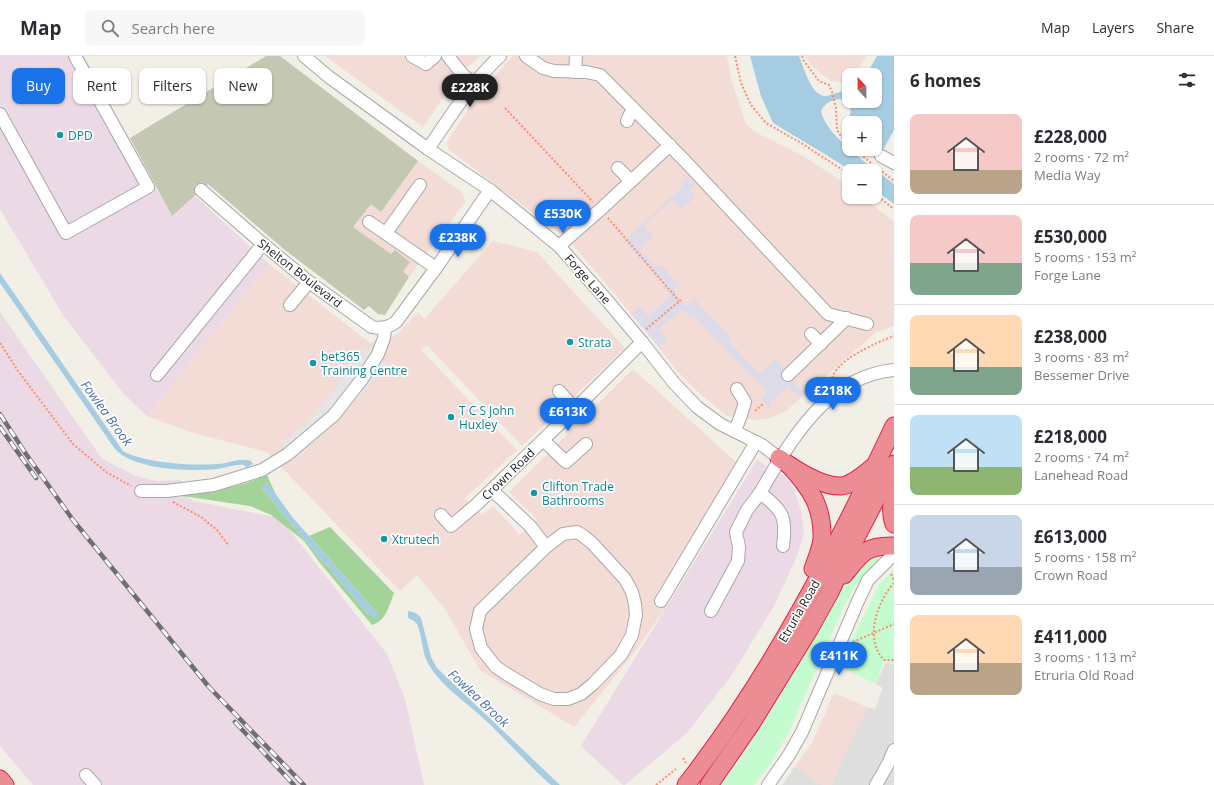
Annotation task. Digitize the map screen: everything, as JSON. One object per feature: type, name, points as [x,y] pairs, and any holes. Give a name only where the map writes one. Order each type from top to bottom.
[{"type":"highway","name":"Etruria Road","points":[[686,785],[740,709],[802,609],[894,426]]},
{"type":"highway","points":[[785,462],[826,484],[842,486],[857,480],[875,465]]},
{"type":"highway","points":[[785,462],[805,483],[817,503],[821,523],[822,540],[802,609]]},
{"type":"highway","name":"Etruria Road","points":[[709,785],[751,724],[810,628],[830,592],[844,561],[894,464]]},
{"type":"highway","points":[[894,492],[891,500],[891,516],[894,524]]},
{"type":"highway","points":[[830,592],[863,552],[881,546],[894,546]]},
{"type":"highway","points":[[0,779],[5,785]]},
{"type":"street","points":[[0,114],[66,233],[148,187],[75,56]]},
{"type":"street","name":"Forge Lane","points":[[304,56],[329,77],[428,149],[490,190],[558,246],[605,298],[674,383],[698,407],[720,424],[756,442],[785,462]]},
{"type":"street","points":[[412,56],[426,64],[435,56]]},
{"type":"street","points":[[448,56],[463,75],[474,84]]},
{"type":"street","points":[[428,149],[462,99],[486,69],[500,56]]},
{"type":"street","points":[[526,56],[543,68],[554,71],[586,72],[600,76],[670,145],[828,314],[867,324]]},
{"type":"street","points":[[575,72],[576,56]]},
{"type":"street","points":[[627,121],[633,108]]},
{"type":"street","points":[[558,246],[670,145]]},
{"type":"street","points":[[881,156],[894,163]]},
{"type":"street","points":[[618,168],[631,181]]},
{"type":"street","points":[[386,233],[420,185]]},
{"type":"street","name":"Shelton Boulevard","points":[[201,190],[309,282],[372,327],[385,328]]},
{"type":"street","points":[[141,491],[167,491],[214,485],[262,470],[288,454],[334,415],[362,379],[378,354],[384,338],[385,328],[396,322],[436,268],[490,190]]},
{"type":"street","points":[[369,222],[436,268]]},
{"type":"street","points":[[157,374],[263,244]]},
{"type":"street","points":[[290,305],[309,282]]},
{"type":"street","points":[[788,375],[847,318]]},
{"type":"street","points":[[811,334],[821,344]]},
{"type":"street","name":"Crown Road","points":[[441,515],[451,526],[476,505],[642,342]]},
{"type":"street","points":[[711,610],[738,561],[739,547],[736,532],[747,510],[785,462],[804,424],[825,402],[839,391],[865,376],[894,370]]},
{"type":"street","points":[[735,431],[745,402],[737,388]]},
{"type":"street","points":[[559,391],[575,409]]},
{"type":"street","points":[[543,440],[566,462],[586,444]]},
{"type":"street","points":[[661,601],[756,442]]},
{"type":"street","points":[[492,490],[530,526],[546,547]]},
{"type":"street","points":[[760,493],[777,507],[784,520],[785,527],[783,546]]},
{"type":"street","points":[[577,532],[582,535],[592,543],[625,579],[632,592],[635,604],[636,615],[632,635],[621,656],[581,694],[568,699],[554,699],[540,694],[508,676],[496,667],[481,648],[476,629],[480,611],[546,547],[563,534],[577,532]]},
{"type":"street","points":[[768,785],[802,732],[868,580],[894,554]]},
{"type":"street","points":[[876,785],[894,750]]},
{"type":"street","points":[[86,775],[95,785]]},
{"type":"path","points":[[735,56],[741,83],[751,105],[766,123],[842,169]]},
{"type":"path","points":[[802,56],[819,81],[829,85],[835,102],[837,130],[842,138]]},
{"type":"path","points":[[882,200],[894,209]]},
{"type":"path","points":[[642,342],[645,330],[681,300]]},
{"type":"path","points":[[839,391],[832,381],[832,377],[836,370],[852,357],[876,343],[894,336]]},
{"type":"path","points":[[0,343],[18,371],[73,444],[106,472],[141,491]]},
{"type":"path","points":[[170,501],[212,525],[229,546]]},
{"type":"path","points":[[890,573],[894,584],[884,596],[875,621],[874,632],[878,654],[884,660],[894,660]]},
{"type":"path","points":[[837,649],[894,624]]},
{"type":"path","points":[[656,785],[676,769]]},
{"type":"shaded area","points":[[0,56],[84,56],[91,68],[73,68],[73,104],[110,104],[172,216],[195,196],[269,264],[147,416],[123,393],[63,315],[0,209]]},
{"type":"shaded area","points":[[266,56],[280,56],[418,161],[381,212],[371,204],[353,227],[391,254],[395,250],[410,262],[403,271],[409,277],[385,315],[378,314],[369,306],[364,310],[285,250],[208,184],[172,216],[130,138],[186,104],[206,104],[206,92],[214,87],[214,104],[272,104],[272,68],[246,68]]},
{"type":"shaded area","points":[[325,56],[480,56],[459,75],[423,127]]},
{"type":"shaded area","points":[[513,56],[727,56],[732,82],[746,124],[755,132],[803,156],[842,181],[842,204],[872,204],[894,222],[894,326],[875,333],[786,411],[770,418],[757,420],[727,416],[700,394],[677,371],[645,330],[574,246],[561,234],[448,149],[447,142],[476,97]]},
{"type":"shaded area","points":[[805,56],[866,56],[859,68],[842,68],[842,82],[831,81],[814,68]]},
{"type":"shaded area","points":[[418,161],[463,193],[465,202],[409,277],[403,271],[410,262],[395,250],[391,255],[353,227],[371,204],[381,212]]},
{"type":"shaded area","points":[[687,177],[695,185],[689,190],[695,197],[682,209],[672,200],[644,225],[653,236],[639,249],[657,268],[662,265],[679,285],[673,290],[686,306],[695,299],[731,338],[729,341],[760,374],[775,359],[803,393],[798,397],[788,386],[769,404],[771,406],[768,408],[761,398],[767,392],[694,316],[691,318],[683,309],[659,329],[667,340],[659,347],[631,314],[640,306],[648,316],[671,296],[662,287],[664,284],[624,241],[683,186],[681,183]]},
{"type":"shaded area","points":[[493,241],[537,252],[625,348],[522,446],[427,345],[421,350],[517,450],[465,498],[482,515],[493,506],[520,535],[537,519],[509,492],[633,369],[736,462],[656,595],[666,607],[637,649],[574,727],[480,670],[445,609],[417,575],[400,591],[267,452],[190,432],[147,416],[269,264],[370,343],[390,339],[398,333],[418,312],[424,319]]},
{"type":"shaded area","points":[[0,312],[102,459],[136,476],[157,481],[181,480],[184,495],[193,501],[280,518],[387,654],[405,699],[424,785],[33,785],[0,746]]},
{"type":"shaded area","points":[[366,348],[389,363],[370,386],[322,436],[298,458],[281,442],[308,423]]},
{"type":"shaded area","points":[[757,460],[784,476],[794,489],[801,511],[804,533],[797,556],[774,606],[731,676],[687,733],[625,785],[623,785],[581,746]]},
{"type":"shaded area","points":[[886,662],[894,665],[894,785],[831,785],[867,707],[875,709],[883,688],[876,684]]},
{"type":"shaded area","points":[[834,693],[867,707],[831,785],[823,785],[795,766],[812,743]]},
{"type":"shaded area","points":[[795,766],[823,785],[782,785]]},
{"type":"green space","points":[[267,475],[276,495],[267,483],[262,488],[368,614],[377,613],[309,536],[330,527],[394,593],[389,608],[381,620],[372,625],[320,563],[304,541],[271,515],[250,506],[162,493],[215,490],[241,484]]},
{"type":"green space","points":[[876,554],[878,556],[878,561],[856,585],[844,606],[788,734],[767,769],[754,785],[722,785],[743,756],[786,686],[845,582],[865,557]]},
{"type":"green space","points":[[894,571],[894,664],[884,660],[876,684],[839,666],[879,585],[890,573]]},
{"type":"water","points":[[750,56],[799,56],[812,87],[817,92],[821,95],[827,96],[842,91],[842,100],[838,99],[831,101],[825,105],[821,111],[825,121],[842,142],[842,156],[858,156],[867,164],[842,165],[773,123],[761,96]]},
{"type":"water","points":[[877,56],[894,56],[894,130],[883,150],[882,116],[850,116],[850,108],[882,108],[882,68],[870,68]]},
{"type":"water","points":[[882,175],[894,184],[894,204],[882,195]]},
{"type":"water","points":[[0,273],[123,451],[143,458],[169,463],[207,465],[247,460],[251,461],[253,464],[246,468],[244,465],[241,465],[206,470],[178,470],[149,465],[124,456],[115,449],[0,283]]},
{"type":"water","points":[[267,482],[293,518],[377,613],[377,619],[368,614],[281,512],[262,488]]},
{"type":"water","points":[[408,611],[415,613],[421,618],[431,657],[437,668],[560,785],[551,785],[492,726],[440,680],[426,660],[419,629],[414,621],[408,618]]},
{"type":"railway","points":[[0,414],[26,454],[73,520],[209,687],[304,785]]},
{"type":"railway","points":[[0,427],[36,478]]},
{"type":"railway","points":[[235,722],[294,785]]},
{"type":"place","name":"DPD","points":[[60,135]]},
{"type":"place","name":"Strata","points":[[570,342]]},
{"type":"place","name":"bet365 Training Centre","points":[[313,363]]},
{"type":"place","name":"T C S John Huxley","points":[[451,417]]},
{"type":"place","name":"Clifton Trade Bathrooms","points":[[534,493]]},
{"type":"place","name":"Xtrutech","points":[[384,539]]},
{"type":"water label","name":"Fowlea Brook","points":[[107,413]]},
{"type":"water label","name":"Fowlea Brook","points":[[479,698]]}]
